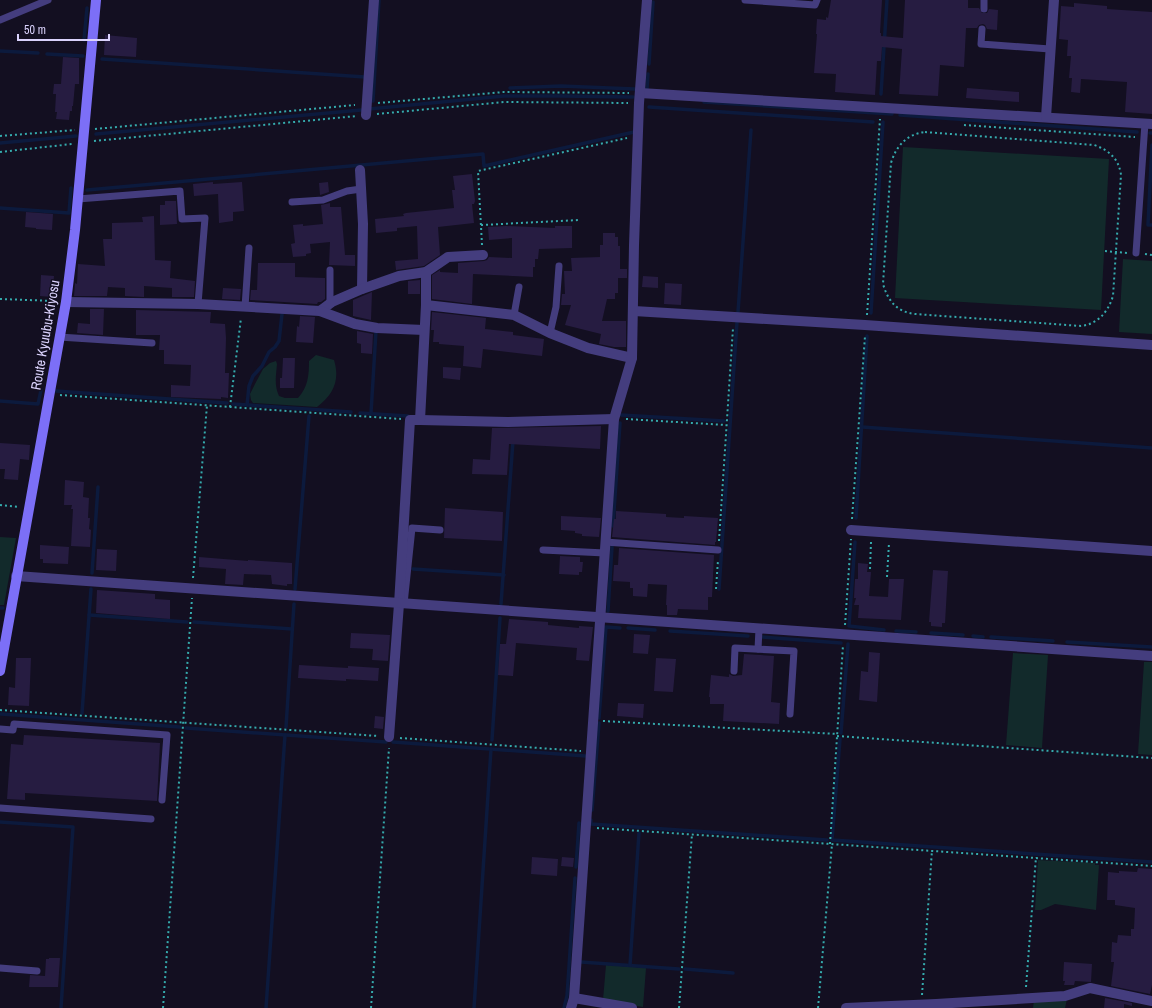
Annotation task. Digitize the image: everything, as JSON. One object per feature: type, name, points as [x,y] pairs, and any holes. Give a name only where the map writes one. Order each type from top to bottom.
[{"type":"main road","name":"Route Kyuubu-Kiyosu","points":[[0,671],[66,302],[78,199],[96,0]]},
{"type":"street","points":[[367,110],[374,0]]},
{"type":"street","points":[[571,1008],[574,998],[614,419],[632,358],[638,136],[647,0]]},
{"type":"street","points":[[1046,117],[1054,0]]},
{"type":"street","points":[[640,98],[1046,117],[1149,124]]},
{"type":"street","points":[[360,170],[362,289]]},
{"type":"street","points":[[320,311],[332,302],[362,289],[399,276],[426,272],[448,257],[483,255]]},
{"type":"street","points":[[389,737],[402,604],[415,420],[426,305],[426,272]]},
{"type":"street","points":[[66,302],[198,304],[320,311],[355,324],[377,328],[424,330]]},
{"type":"street","points":[[426,305],[514,315],[550,333],[588,348],[632,358]]},
{"type":"street","points":[[634,311],[866,325],[1152,345]]},
{"type":"street","points":[[415,420],[508,422],[614,419]]},
{"type":"street","points":[[852,530],[1152,551]]},
{"type":"street","points":[[16,576],[1152,656]]},
{"type":"street","points":[[846,1008],[922,1005],[936,1006],[1065,996],[1090,988],[1152,1001]]},
{"type":"street","points":[[574,998],[632,1008]]},
{"type":"lane","points":[[0,20],[48,0]]},
{"type":"lane","points":[[745,0],[815,5],[817,0]]},
{"type":"lane","points":[[984,0],[984,9]]},
{"type":"lane","points":[[982,29],[981,44],[1050,49]]},
{"type":"lane","points":[[1136,254],[1144,138],[1149,124]]},
{"type":"lane","points":[[292,202],[323,200],[347,191],[361,189]]},
{"type":"lane","points":[[78,199],[180,191],[182,219],[205,218],[198,304]]},
{"type":"lane","points":[[243,307],[249,248]]},
{"type":"lane","points":[[550,333],[556,307],[559,266]]},
{"type":"lane","points":[[330,270],[330,300],[332,302]]},
{"type":"lane","points":[[514,315],[519,287]]},
{"type":"lane","points":[[59,337],[152,343]]},
{"type":"lane","points":[[402,604],[412,528],[440,530]]},
{"type":"lane","points":[[605,542],[718,550]]},
{"type":"lane","points":[[543,550],[605,553]]},
{"type":"lane","points":[[758,649],[759,629]]},
{"type":"lane","points":[[734,671],[735,648],[794,652],[790,714]]},
{"type":"lane","points":[[0,729],[13,730],[14,724],[167,734],[162,800]]},
{"type":"lane","points":[[0,808],[151,819]]},
{"type":"lane","points":[[0,968],[37,971]]},
{"type":"path","points":[[0,152],[60,147],[83,142],[367,110],[504,92],[640,98]]},
{"type":"path","points":[[0,136],[367,110],[504,102],[640,98]]},
{"type":"path","points":[[818,1008],[831,844],[837,735],[880,119]]},
{"type":"path","points":[[957,124],[1144,138]]},
{"type":"path","points":[[925,132],[1094,145],[1107,150],[1117,161],[1121,175],[1113,296],[1111,304],[1104,315],[1093,323],[1081,326],[916,314],[910,313],[895,306],[889,300],[883,284],[891,163],[895,151],[903,141],[912,135],[925,132]]},
{"type":"path","points":[[483,255],[478,171],[638,136]]},
{"type":"path","points":[[481,225],[579,220]]},
{"type":"path","points":[[0,299],[66,302]]},
{"type":"path","points":[[230,407],[243,307]]},
{"type":"path","points":[[716,589],[734,317]]},
{"type":"path","points":[[49,394],[415,420]]},
{"type":"path","points":[[164,1008],[192,589],[207,405]]},
{"type":"path","points":[[614,419],[726,425]]},
{"type":"path","points":[[0,505],[29,507]]},
{"type":"path","points":[[870,569],[872,532]]},
{"type":"path","points":[[887,577],[890,533]]},
{"type":"path","points":[[0,710],[591,751]]},
{"type":"path","points":[[593,720],[837,735],[1152,758]]},
{"type":"path","points":[[371,1008],[389,737]]},
{"type":"path","points":[[585,827],[1152,866]]},
{"type":"path","points":[[679,1008],[692,834]]},
{"type":"path","points":[[922,1005],[932,850]]},
{"type":"path","points":[[1026,998],[1036,857]]},
{"type":"green space","points":[[903,147],[1109,159],[1101,310],[895,298]]},
{"type":"green space","points":[[1123,259],[1152,261],[1152,334],[1119,332]]},
{"type":"green space","points":[[316,355],[334,360],[336,367],[336,380],[334,386],[328,397],[317,407],[253,403],[250,394],[263,369],[270,363],[276,361],[276,384],[279,396],[285,398],[298,398],[304,390],[307,381],[309,361]]},
{"type":"green space","points":[[0,537],[16,538],[4,605],[0,605]]},
{"type":"green space","points":[[1013,653],[1048,655],[1042,748],[1006,745]]},
{"type":"green space","points":[[1144,662],[1152,662],[1152,755],[1138,754]]},
{"type":"green space","points":[[1038,860],[1095,863],[1095,865],[1099,865],[1096,910],[1055,904],[1041,910],[1035,910]]},
{"type":"green space","points":[[606,965],[646,968],[643,1007],[603,1000]]},
{"type":"green space","points":[[1067,999],[1065,1008],[1033,1008],[1034,1000]]},
{"type":"building","points":[[831,0],[882,0],[881,36],[903,38],[905,0],[968,0],[968,8],[979,8],[982,13],[987,13],[989,9],[998,10],[997,30],[987,29],[983,24],[979,25],[977,28],[966,28],[964,67],[940,65],[938,96],[899,94],[902,49],[882,47],[881,61],[877,61],[875,95],[835,92],[836,74],[814,73],[817,19],[826,20],[826,17],[828,18]]},
{"type":"building","points":[[1074,3],[1107,6],[1107,9],[1152,12],[1152,114],[1125,112],[1127,82],[1081,79],[1080,93],[1071,92],[1072,78],[1069,78],[1071,56],[1067,56],[1068,40],[1059,39],[1061,6],[1074,7]]},
{"type":"building","points":[[105,35],[137,38],[136,57],[104,55]]},
{"type":"building","points":[[63,57],[79,58],[79,84],[75,84],[73,106],[72,111],[70,111],[69,120],[56,119],[56,94],[53,94],[54,84],[61,84]]},
{"type":"building","points":[[967,88],[1019,92],[1019,102],[966,98]]},
{"type":"building","points":[[472,174],[475,201],[474,204],[472,204],[474,223],[438,227],[440,255],[424,266],[396,270],[395,261],[418,259],[417,226],[397,228],[397,231],[376,233],[375,219],[404,216],[403,214],[406,213],[454,208],[452,190],[455,190],[453,176]]},
{"type":"building","points":[[213,182],[213,184],[242,182],[244,211],[233,212],[233,221],[219,223],[218,194],[194,196],[193,184]]},
{"type":"building","points":[[328,182],[329,192],[320,195],[319,183]]},
{"type":"building","points":[[165,201],[176,201],[177,224],[160,225],[160,205],[165,205]]},
{"type":"building","points":[[330,203],[330,207],[341,207],[345,255],[355,255],[355,266],[329,265],[330,242],[310,244],[311,253],[306,254],[306,256],[293,257],[291,244],[295,243],[293,225],[303,224],[303,226],[323,224],[321,205]]},
{"type":"building","points":[[26,212],[53,214],[52,230],[25,227]]},
{"type":"building","points":[[154,216],[155,260],[171,261],[170,278],[195,281],[194,297],[172,297],[172,288],[144,286],[144,297],[125,296],[125,288],[108,287],[107,296],[74,296],[75,283],[77,284],[78,264],[105,266],[103,239],[112,239],[112,223],[143,222],[142,217]]},
{"type":"building","points":[[506,226],[555,228],[555,226],[572,226],[572,248],[539,249],[538,259],[535,259],[535,267],[533,267],[533,277],[473,274],[472,304],[432,299],[432,275],[440,270],[440,272],[458,273],[458,263],[484,261],[489,257],[512,258],[512,238],[489,240],[488,227]]},
{"type":"building","points":[[603,233],[615,233],[615,237],[618,237],[618,246],[620,246],[620,269],[627,269],[627,278],[618,278],[618,293],[615,293],[615,299],[607,299],[602,321],[626,321],[626,347],[614,347],[599,344],[601,334],[565,325],[571,305],[561,305],[562,294],[565,294],[564,271],[572,271],[571,258],[600,257],[600,245],[603,245]]},
{"type":"building","points":[[258,263],[295,263],[295,277],[325,278],[325,299],[317,304],[250,300],[251,290],[257,290]]},
{"type":"building","points":[[41,275],[54,276],[52,297],[40,296]]},
{"type":"building","points":[[643,276],[658,277],[658,288],[642,287]]},
{"type":"building","points":[[420,280],[420,294],[408,294],[408,281]]},
{"type":"building","points":[[665,283],[682,284],[681,305],[664,304]]},
{"type":"building","points":[[223,288],[241,289],[240,300],[222,299]]},
{"type":"building","points":[[372,292],[371,320],[353,316],[353,300]]},
{"type":"building","points":[[90,309],[104,309],[103,335],[77,333],[78,323],[90,324]]},
{"type":"building","points":[[136,310],[211,312],[210,323],[225,324],[225,373],[229,373],[228,398],[171,397],[171,385],[190,386],[191,365],[164,364],[164,350],[159,350],[160,335],[136,335]]},
{"type":"building","points":[[432,312],[486,318],[485,329],[513,332],[513,335],[544,339],[542,356],[483,349],[481,368],[463,366],[464,346],[439,344],[439,342],[433,342],[434,330],[431,330]]},
{"type":"building","points":[[300,316],[315,317],[313,343],[296,342],[297,326],[299,327]]},
{"type":"building","points":[[357,331],[373,334],[372,354],[361,353],[361,344],[357,343]]},
{"type":"building","points":[[283,358],[295,358],[294,388],[280,388]]},
{"type":"building","points":[[443,367],[461,368],[460,380],[443,378]]},
{"type":"building","points":[[601,426],[600,449],[509,444],[507,475],[472,474],[473,459],[490,460],[492,428]]},
{"type":"building","points":[[0,443],[30,445],[29,460],[20,459],[18,480],[4,479],[5,469],[0,469]]},
{"type":"building","points":[[65,480],[84,482],[83,497],[89,498],[88,518],[90,518],[89,529],[91,530],[90,547],[71,546],[73,509],[71,509],[72,505],[64,505]]},
{"type":"building","points":[[445,508],[503,512],[502,541],[444,538]]},
{"type":"building","points":[[616,511],[666,514],[666,517],[684,518],[684,516],[718,518],[716,542],[715,545],[612,537],[614,519],[616,519]]},
{"type":"building","points":[[561,516],[601,518],[599,537],[582,536],[582,534],[575,533],[575,531],[561,530]]},
{"type":"building","points":[[40,545],[69,547],[68,564],[43,563],[43,559],[40,559]]},
{"type":"building","points":[[619,548],[714,555],[712,597],[708,597],[708,610],[678,609],[677,615],[667,615],[667,585],[648,584],[647,597],[633,596],[633,588],[630,588],[630,582],[613,581],[614,565],[618,565]]},
{"type":"building","points":[[97,549],[117,550],[116,571],[96,570]]},
{"type":"building","points":[[560,556],[580,557],[580,562],[583,562],[582,572],[579,572],[579,575],[559,574]]},
{"type":"building","points":[[199,557],[292,563],[292,584],[287,584],[287,586],[272,584],[271,575],[244,574],[243,585],[225,584],[226,569],[199,567]]},
{"type":"building","points":[[858,563],[868,564],[867,572],[871,572],[869,596],[888,597],[889,579],[904,579],[901,620],[858,618],[859,605],[854,605],[856,598],[854,598],[855,579],[858,579]]},
{"type":"building","points":[[933,570],[948,571],[945,623],[942,623],[942,627],[931,626],[931,622],[929,622]]},
{"type":"building","points":[[97,590],[155,594],[155,599],[170,600],[170,619],[96,613]]},
{"type":"building","points":[[509,619],[548,622],[548,625],[579,628],[579,626],[593,627],[589,661],[576,660],[577,648],[516,643],[513,676],[498,675],[500,644],[506,644]]},
{"type":"building","points":[[351,633],[390,635],[388,661],[372,660],[373,649],[350,648]]},
{"type":"building","points":[[634,634],[650,635],[648,654],[633,653]]},
{"type":"building","points":[[869,652],[880,653],[877,702],[859,700],[861,671],[868,672]]},
{"type":"building","points":[[744,654],[774,656],[771,702],[780,703],[779,724],[723,721],[724,704],[710,704],[709,697],[711,675],[729,677],[729,674],[733,676],[742,675]]},
{"type":"building","points":[[16,658],[31,658],[29,706],[8,705],[9,687],[15,688]]},
{"type":"building","points":[[656,658],[676,659],[673,692],[654,691]]},
{"type":"building","points":[[299,665],[379,668],[378,681],[298,678]]},
{"type":"building","points":[[618,703],[644,704],[643,718],[617,716]]},
{"type":"building","points":[[375,716],[384,717],[383,729],[374,728]]},
{"type":"building","points":[[24,735],[160,743],[157,801],[25,793],[25,800],[7,799],[11,744],[23,745]]},
{"type":"building","points":[[532,857],[558,859],[557,876],[531,874]]},
{"type":"building","points":[[562,857],[574,858],[573,867],[561,866]]},
{"type":"building","points":[[1138,868],[1152,869],[1152,985],[1150,994],[1111,986],[1114,962],[1111,962],[1112,942],[1117,943],[1118,935],[1131,936],[1131,929],[1134,929],[1135,908],[1115,905],[1115,900],[1107,900],[1108,872],[1137,872]]},
{"type":"building","points":[[60,958],[58,987],[29,987],[30,975],[45,976],[46,959]]},
{"type":"building","points":[[1064,962],[1092,964],[1091,982],[1075,981],[1074,985],[1064,985]]},
{"type":"building","points":[[1105,998],[1132,1003],[1132,1006],[1124,1004],[1124,1008],[1104,1008]]},
{"type":"waterway","points":[[373,101],[379,0]]},
{"type":"waterway","points":[[881,94],[887,0]]},
{"type":"waterway","points":[[649,64],[653,2]]},
{"type":"waterway","points":[[84,40],[87,8]]},
{"type":"waterway","points":[[0,51],[38,53]]},
{"type":"waterway","points":[[47,54],[83,56]]},
{"type":"waterway","points":[[102,59],[365,77]]},
{"type":"waterway","points":[[647,89],[648,74]]},
{"type":"waterway","points":[[510,88],[561,86],[635,89]]},
{"type":"waterway","points":[[369,109],[504,96],[633,97]]},
{"type":"waterway","points":[[704,102],[892,114]]},
{"type":"waterway","points":[[649,107],[873,122]]},
{"type":"waterway","points":[[96,134],[361,110]]},
{"type":"waterway","points":[[900,115],[1137,132]]},
{"type":"waterway","points":[[871,313],[883,122]]},
{"type":"waterway","points":[[738,312],[751,130]]},
{"type":"waterway","points":[[87,190],[483,154],[484,166],[634,132]]},
{"type":"waterway","points":[[0,143],[76,136]]},
{"type":"waterway","points":[[1152,145],[1148,225],[1152,225]]},
{"type":"waterway","points":[[0,208],[69,213],[71,188]]},
{"type":"waterway","points":[[247,405],[249,386],[253,376],[262,366],[269,352],[279,341],[282,314]]},
{"type":"waterway","points":[[719,589],[737,322]]},
{"type":"waterway","points":[[371,413],[376,331]]},
{"type":"waterway","points":[[856,518],[867,336]]},
{"type":"waterway","points":[[0,401],[38,404],[41,390]]},
{"type":"waterway","points":[[56,391],[227,403]]},
{"type":"waterway","points":[[233,404],[351,412]]},
{"type":"waterway","points":[[360,413],[408,416]]},
{"type":"waterway","points":[[621,415],[724,421]]},
{"type":"waterway","points":[[295,589],[309,416]]},
{"type":"waterway","points":[[613,526],[620,423]]},
{"type":"waterway","points":[[862,427],[1152,448]]},
{"type":"waterway","points":[[501,604],[513,441]]},
{"type":"waterway","points":[[92,573],[98,487]]},
{"type":"waterway","points":[[855,542],[849,626],[884,630]]},
{"type":"waterway","points":[[608,611],[612,547]]},
{"type":"waterway","points":[[413,569],[504,575]]},
{"type":"waterway","points":[[82,713],[91,589]]},
{"type":"waterway","points":[[286,727],[294,604]]},
{"type":"waterway","points":[[89,615],[187,622]]},
{"type":"waterway","points":[[492,740],[500,618]]},
{"type":"waterway","points":[[194,622],[292,629]]},
{"type":"waterway","points":[[599,718],[606,627],[620,628]]},
{"type":"waterway","points":[[628,628],[655,630]]},
{"type":"waterway","points":[[670,631],[748,636]]},
{"type":"waterway","points":[[896,631],[916,632]]},
{"type":"waterway","points":[[931,633],[963,635]]},
{"type":"waterway","points":[[973,636],[983,637]]},
{"type":"waterway","points":[[762,637],[841,643]]},
{"type":"waterway","points":[[991,637],[1053,641]]},
{"type":"waterway","points":[[1067,642],[1152,647]]},
{"type":"waterway","points":[[841,733],[848,644]]},
{"type":"waterway","points":[[1,714],[180,727]]},
{"type":"waterway","points":[[592,810],[599,723]]},
{"type":"waterway","points":[[186,728],[386,742]]},
{"type":"waterway","points":[[266,1008],[285,735]]},
{"type":"waterway","points":[[840,739],[832,840],[1152,862]]},
{"type":"waterway","points":[[393,742],[586,756]]},
{"type":"waterway","points":[[474,1008],[491,749]]},
{"type":"waterway","points":[[591,820],[591,824],[827,840]]},
{"type":"waterway","points":[[0,822],[73,827],[61,1008]]},
{"type":"waterway","points":[[576,867],[579,823]]},
{"type":"waterway","points":[[630,965],[639,833]]},
{"type":"waterway","points":[[564,1008],[567,996],[575,878]]},
{"type":"waterway","points":[[581,962],[679,969]]},
{"type":"waterway","points":[[685,969],[733,973]]}]
